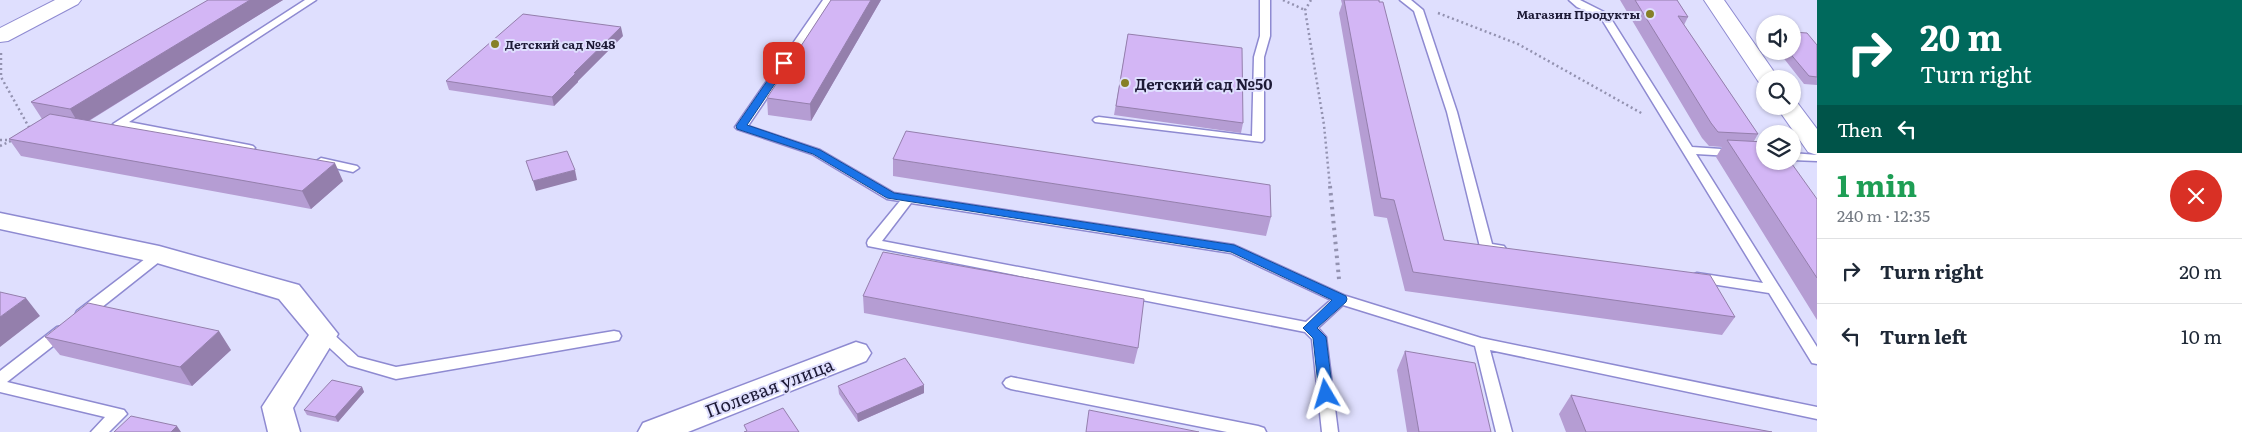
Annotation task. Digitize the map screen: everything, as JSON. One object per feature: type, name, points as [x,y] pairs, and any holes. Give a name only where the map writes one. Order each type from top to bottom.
[{"type":"main road","points":[[0,36],[71,0]]},
{"type":"main road","points":[[1714,0],[1762,70]]},
{"type":"main road","points":[[1794,115],[1817,147]]},
{"type":"street","points":[[0,221],[159,256],[288,292],[324,334],[277,407],[284,432]]},
{"type":"street","name":"Полевая улица","points":[[654,432],[856,353]]},
{"type":"lane","points":[[256,150],[119,124],[310,0]]},
{"type":"lane","points":[[828,0],[741,126],[816,152],[891,196],[1234,248],[1341,299],[1481,342],[1817,413]]},
{"type":"lane","points":[[1099,120],[1258,140],[1259,57],[1265,36],[1265,0]]},
{"type":"lane","points":[[1405,0],[1418,10],[1452,112],[1486,248],[1516,252]]},
{"type":"lane","points":[[1574,0],[1580,5],[1605,16],[1674,132],[1817,359]]},
{"type":"lane","points":[[1686,150],[1756,154]]},
{"type":"lane","points":[[1801,157],[1817,158]]},
{"type":"lane","points":[[314,161],[353,168]]},
{"type":"lane","points":[[908,199],[872,243],[1309,328],[1319,337],[1330,432]]},
{"type":"lane","points":[[0,379],[159,256]]},
{"type":"lane","points":[[1684,276],[1773,289]]},
{"type":"lane","points":[[1309,328],[1341,299]]},
{"type":"lane","points":[[324,334],[353,361],[396,373],[614,336]]},
{"type":"lane","points":[[1481,342],[1504,432]]},
{"type":"lane","points":[[1011,383],[1258,432]]},
{"type":"lane","points":[[0,386],[119,414],[99,432]]},
{"type":"path","points":[[1282,0],[1305,10]]},
{"type":"path","points":[[1311,0],[1305,10],[1324,125],[1341,299]]},
{"type":"path","points":[[1433,11],[1518,44],[1674,132]]},
{"type":"path","points":[[1,48],[1,77],[31,130]]},
{"type":"path","points":[[25,133],[39,129]]},
{"type":"path","points":[[0,146],[19,136]]},
{"type":"path","points":[[0,140],[13,140]]},
{"type":"building","points":[[208,0],[250,0],[70,109],[31,102]]},
{"type":"building","points":[[831,0],[871,0],[810,104],[767,98]]},
{"type":"building","points":[[1344,0],[1379,0],[1379,2],[1383,2],[1444,240],[1710,275],[1735,317],[1413,272],[1394,200],[1381,198]]},
{"type":"building","points":[[1635,0],[1677,0],[1688,17],[1678,16],[1756,131],[1756,134],[1718,132]]},
{"type":"building","points":[[523,14],[621,27],[552,97],[446,81]]},
{"type":"building","points":[[1801,33],[1807,33],[1817,45],[1817,77],[1809,76],[1796,60],[1801,60]]},
{"type":"building","points":[[1128,34],[1242,48],[1243,123],[1116,106]]},
{"type":"building","points":[[50,114],[335,163],[302,191],[9,139]]},
{"type":"building","points":[[906,131],[1270,185],[1271,217],[893,159]]},
{"type":"building","points":[[1727,140],[1756,142],[1756,170],[1796,170],[1817,199],[1817,278]]},
{"type":"building","points":[[567,151],[575,170],[533,181],[526,161]]},
{"type":"building","points":[[883,252],[1144,299],[1138,348],[863,296]]},
{"type":"building","points":[[0,292],[26,298],[0,317]]},
{"type":"building","points":[[88,303],[219,331],[180,367],[45,337]]},
{"type":"building","points":[[1405,351],[1475,363],[1491,432],[1419,432]]},
{"type":"building","points":[[905,358],[924,385],[857,414],[838,386]]},
{"type":"building","points":[[332,380],[362,387],[335,417],[304,410]]},
{"type":"building","points":[[1571,395],[1772,432],[1586,432]]},
{"type":"building","points":[[783,408],[799,432],[744,432],[747,431],[744,425]]},
{"type":"building","points":[[1089,410],[1199,432],[1086,432]]},
{"type":"building","points":[[131,416],[177,426],[171,432],[114,432]]},
{"type":"place","name":"Магазин Продукты","points":[[1650,14]]},
{"type":"place","name":"Детский сад №48","points":[[495,44]]},
{"type":"place","name":"Детский сад №50","points":[[1125,83]]},
{"type":"route","points":[[784,63],[741,126],[816,152],[891,196],[1234,248],[1341,299],[1309,328],[1319,337],[1326,394]]}]
